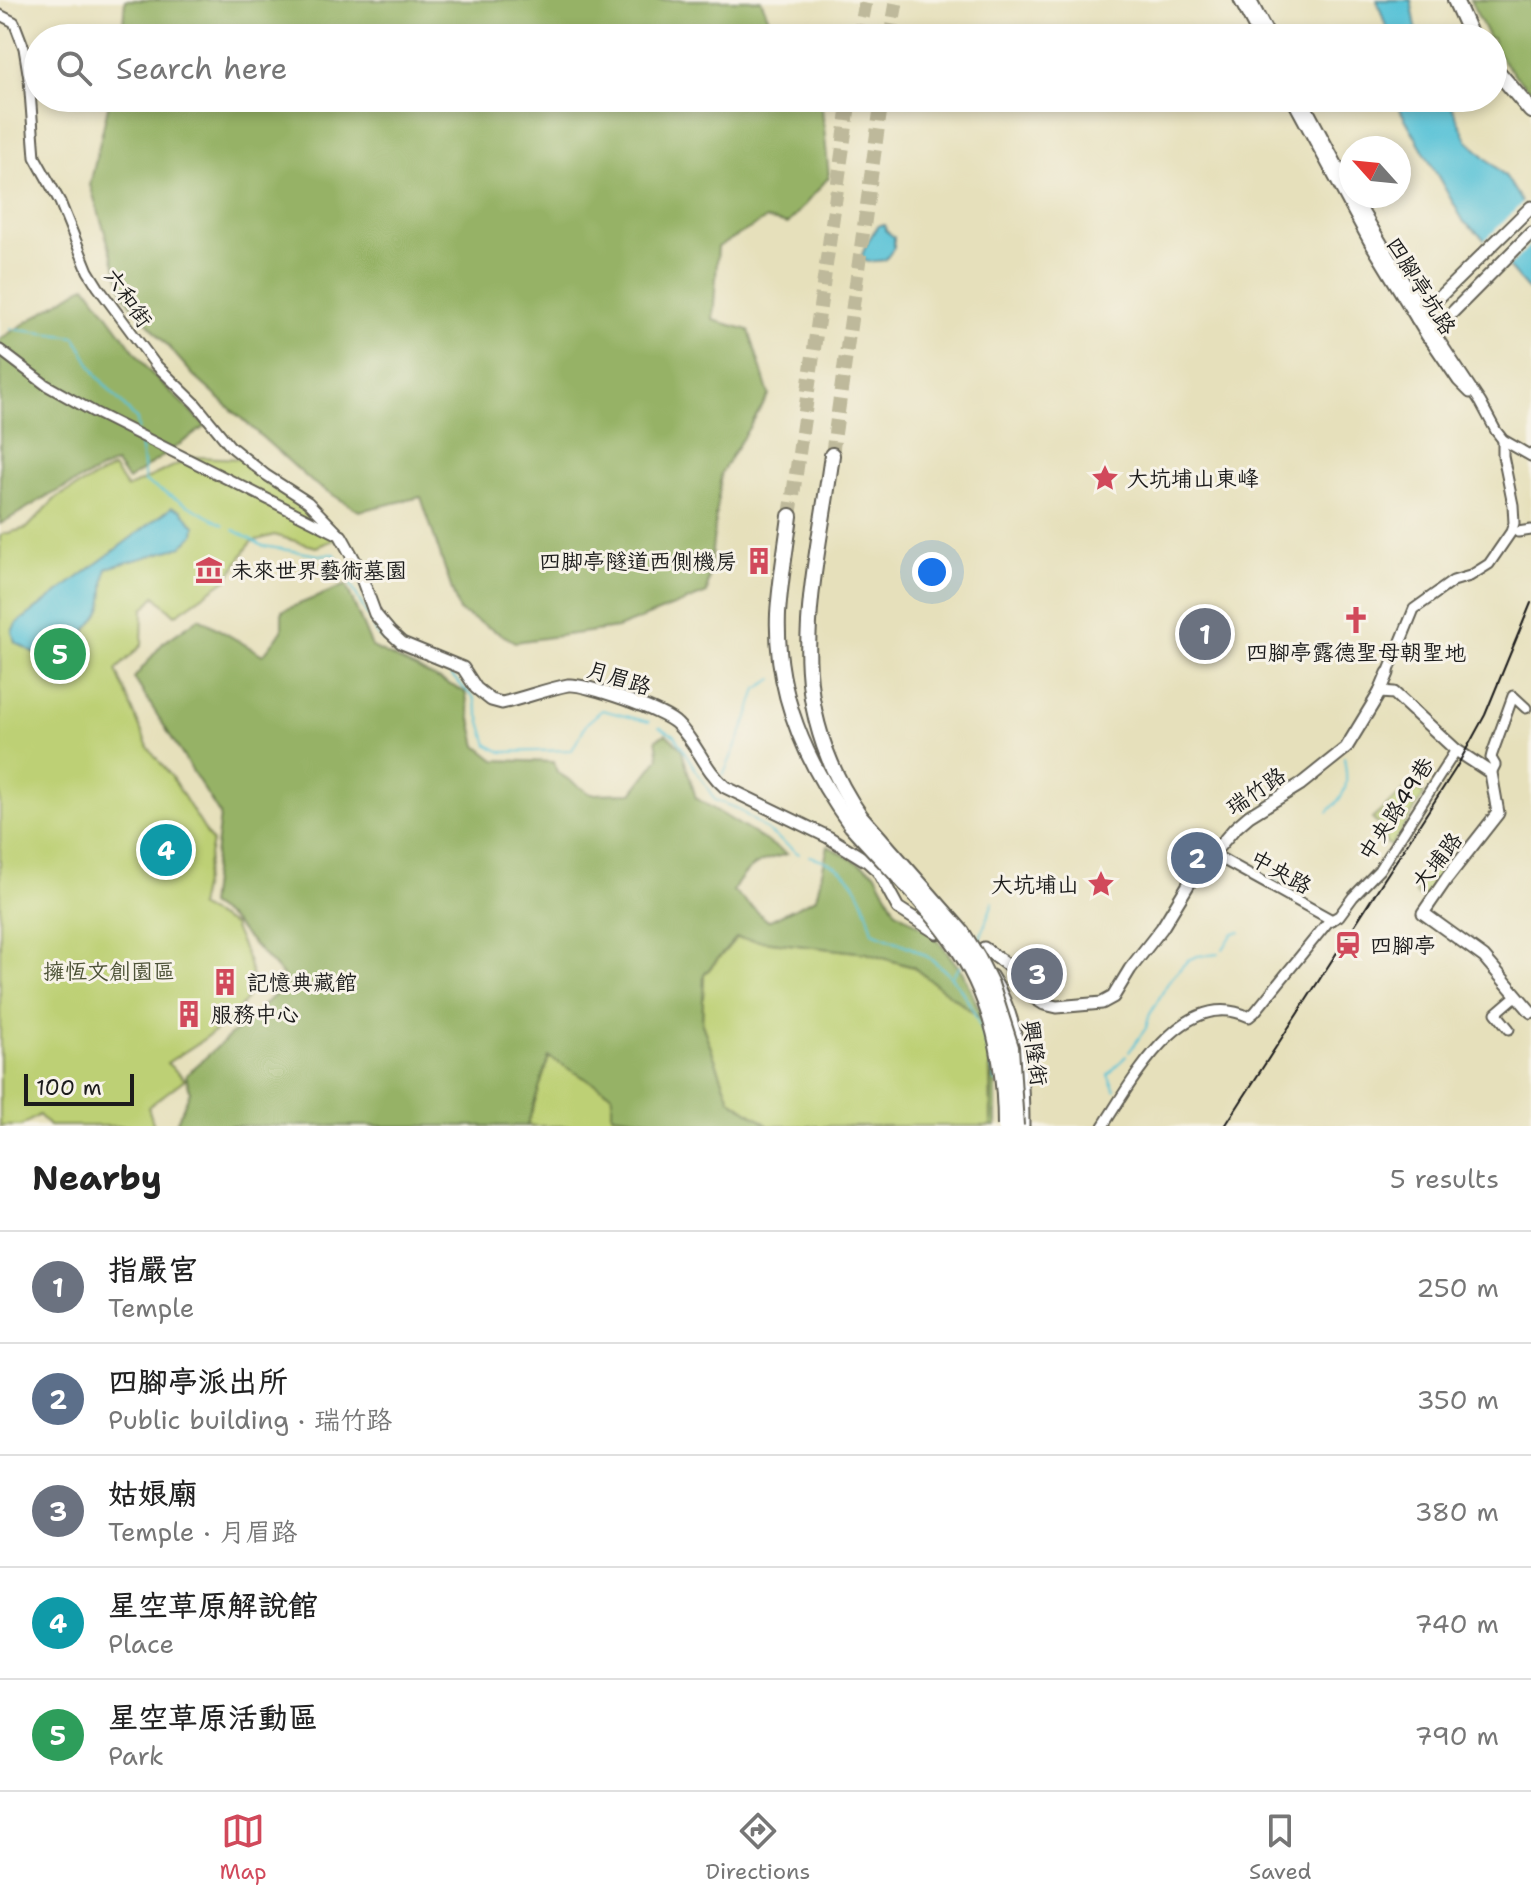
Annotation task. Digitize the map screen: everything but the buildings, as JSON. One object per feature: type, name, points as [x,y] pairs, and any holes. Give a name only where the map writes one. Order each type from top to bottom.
[{"type":"main road","points":[[1455,0],[1466,24]]},
{"type":"main road","points":[[1507,83],[1531,111]]},
{"type":"main road","points":[[832,455],[808,630],[809,688],[821,744],[856,821],[952,940],[968,965],[990,1018],[999,1050],[1005,1094],[1005,1126]]},
{"type":"main road","points":[[790,516],[778,617],[783,680],[789,708],[804,748],[823,784],[962,932],[978,958],[996,999],[1011,1047],[1016,1126]]},
{"type":"street","points":[[1240,0],[1253,24]]},
{"type":"street","points":[[1250,0],[1263,24]]},
{"type":"street","name":"六和街","points":[[0,15],[14,22],[24,48]]},
{"type":"street","name":"六和街","points":[[30,112],[35,157],[60,202],[88,271],[98,287],[155,364],[195,403],[230,446],[266,475],[308,502],[341,536]]},
{"type":"street","name":"四腳亭坑路","points":[[1299,112],[1331,173],[1420,316]]},
{"type":"street","name":"四腳亭坑路","points":[[1308,112],[1339,170]]},
{"type":"street","points":[[1420,316],[1531,207]]},
{"type":"street","name":"四腳亭坑路","points":[[1360,208],[1431,335],[1481,403],[1503,440]]},
{"type":"street","points":[[1431,335],[1531,233]]},
{"type":"street","points":[[0,350],[46,385],[166,450],[341,536]]},
{"type":"street","points":[[1503,440],[1531,456]]},
{"type":"street","name":"瑞竹路","points":[[979,947],[1014,970],[1033,997],[1044,1004],[1057,1007],[1102,1003],[1113,997],[1162,928],[1193,877],[1213,854],[1249,816],[1301,784],[1346,748],[1380,692],[1414,609],[1453,581],[1470,576],[1489,564],[1511,532],[1513,514],[1503,440]]},
{"type":"street","points":[[1518,532],[1531,530]]},
{"type":"street","name":"月眉路","points":[[341,536],[357,565],[375,614],[402,643],[463,668],[476,688],[491,700],[502,703],[571,685],[663,713],[690,738],[712,776],[725,787],[828,837],[867,861],[878,871],[898,908],[937,933]]},
{"type":"street","points":[[1388,673],[1394,693],[1460,753],[1491,773],[1495,765],[1492,754],[1513,696],[1526,708]]},
{"type":"street","points":[[1380,692],[1394,693]]},
{"type":"street","name":"中央路49巷","points":[[1103,1126],[1120,1096],[1173,1029],[1218,1009],[1234,1009],[1249,1017],[1379,870],[1460,753]]},
{"type":"street","name":"大埔路","points":[[1491,773],[1498,813],[1423,913],[1484,957],[1531,1012]]},
{"type":"street","name":"中央路","points":[[1213,854],[1332,920]]},
{"type":"street","name":"興隆街","points":[[979,947],[1011,1012],[1021,1056],[1024,1126]]},
{"type":"street","points":[[1509,1029],[1496,1013],[1517,995]]},
{"type":"green space","points":[[125,0],[761,0],[771,24],[123,24]]},
{"type":"green space","points":[[1470,0],[1531,0],[1531,92],[1507,66],[1507,24],[1482,24]]},
{"type":"green space","points":[[107,112],[822,112],[829,177],[788,224],[766,219],[718,247],[713,320],[749,330],[769,395],[721,473],[707,593],[617,628],[515,642],[459,611],[421,497],[359,511],[312,482],[194,376],[125,297],[90,185]]},
{"type":"green space","points":[[86,285],[149,371],[206,426],[128,480],[115,463],[0,524],[0,339]]},
{"type":"green space","name":"擁恆文創園區","points":[[193,457],[245,459],[266,483],[317,517],[336,539],[316,547],[274,535],[251,542],[227,579],[175,615],[155,596],[143,609],[142,645],[116,670],[148,747],[171,776],[212,842],[198,907],[233,925],[250,966],[251,987],[235,1014],[167,1063],[185,1079],[148,1107],[154,1126],[49,1126],[39,1115],[21,1126],[0,1126],[0,535],[27,528],[57,497],[113,468],[127,488]]},
{"type":"green space","points":[[346,585],[372,647],[465,692],[477,746],[495,760],[554,762],[557,772],[591,794],[632,793],[659,758],[656,739],[666,734],[681,748],[696,798],[787,854],[755,865],[743,875],[733,891],[768,921],[816,898],[828,846],[875,872],[895,910],[934,935],[963,973],[992,1038],[996,1126],[991,1126],[989,1036],[979,1017],[913,967],[866,953],[736,938],[704,975],[702,1024],[730,1099],[769,1126],[667,1126],[657,1121],[612,1115],[612,1094],[549,1057],[527,1126],[175,1126],[190,1092],[186,1075],[286,985],[284,977],[231,920],[209,905],[220,815],[134,678],[163,643],[199,618],[263,655],[282,631],[282,611]]},
{"type":"green space","points":[[1413,783],[1424,795],[1391,846],[1385,842],[1386,829],[1372,819]]},
{"type":"green space","points":[[1437,861],[1449,868],[1425,900],[1415,893]]},
{"type":"green space","points":[[736,938],[866,953],[913,967],[979,1017],[989,1036],[991,1126],[769,1126],[730,1099],[702,1024],[704,975]]},
{"type":"green space","points":[[549,1057],[612,1094],[612,1115],[657,1121],[667,1126],[527,1126]]},
{"type":"water","points":[[1377,0],[1411,0],[1415,24],[1385,24]]},
{"type":"water","points":[[1401,112],[1454,112],[1467,140],[1506,177],[1531,217],[1531,293],[1481,236],[1464,222]]},
{"type":"water","points":[[885,225],[886,231],[894,237],[894,248],[885,260],[868,262],[861,259],[874,231]]},
{"type":"water","points":[[172,507],[181,510],[195,526],[194,535],[181,547],[107,568],[101,609],[68,653],[54,660],[47,659],[15,642],[12,631],[16,624]]},
{"type":"pier","points":[[1525,200],[1531,209],[1531,244],[1505,271],[1482,243]]},
{"type":"waterway","points":[[11,329],[75,337],[97,376],[137,420],[138,430]]},
{"type":"waterway","points":[[140,440],[145,482],[224,525]]},
{"type":"waterway","points":[[234,530],[263,546],[318,555],[335,554],[342,568]]},
{"type":"waterway","points":[[346,575],[378,636],[404,656],[446,670],[474,698],[488,745],[502,752],[572,750],[587,723],[602,710],[649,722]]},
{"type":"waterway","points":[[723,776],[757,689],[773,679]]},
{"type":"waterway","points":[[659,727],[674,735],[715,800],[738,809],[799,854]]},
{"type":"waterway","points":[[1328,812],[1345,787],[1344,757]]},
{"type":"waterway","points":[[809,856],[824,860],[846,874],[860,893],[873,932],[919,952],[950,976],[962,991],[979,1025],[996,1082]]},
{"type":"waterway","points":[[1276,882],[1289,859]]},
{"type":"waterway","points":[[979,941],[993,902]]},
{"type":"waterway","points":[[1223,949],[1233,933],[1241,932]]},
{"type":"waterway","points":[[1129,1052],[1146,1028],[1149,1016],[1169,981],[1188,960],[1219,954]]},
{"type":"waterway","points":[[952,976],[960,966]]},
{"type":"waterway","points":[[1115,1090],[1108,1075],[1126,1056]]},
{"type":"tunnel","points":[[862,24],[866,0]]},
{"type":"tunnel","points":[[893,24],[897,0]]},
{"type":"tunnel","points":[[790,516],[848,112]]},
{"type":"tunnel","points":[[832,455],[880,112]]},
{"type":"railway","points":[[1225,1126],[1456,768],[1485,715],[1531,603]]},
{"type":"place","name":"大坑埔山東峰","points":[[1105,478]]},
{"type":"place","name":"四脚亭隧道西側機房","points":[[759,561]]},
{"type":"place","name":"未來世界藝術墓園","points":[[209,570]]},
{"type":"place","name":"四腳亭露德聖母朝聖地","points":[[1356,620]]},
{"type":"place","name":"指嚴宮","points":[[1205,634]]},
{"type":"place","name":"星空草原活動區","points":[[60,654]]},
{"type":"place","name":"星空草原解說館","points":[[166,850]]},
{"type":"place","name":"四腳亭派出所","points":[[1197,858]]},
{"type":"place","name":"大坑埔山","points":[[1101,884]]},
{"type":"place","name":"四腳亭","points":[[1348,945]]},
{"type":"place","name":"姑娘廟","points":[[1037,974]]},
{"type":"place","name":"記憶典藏館","points":[[225,982]]},
{"type":"place","name":"服務中心","points":[[189,1014]]}]
